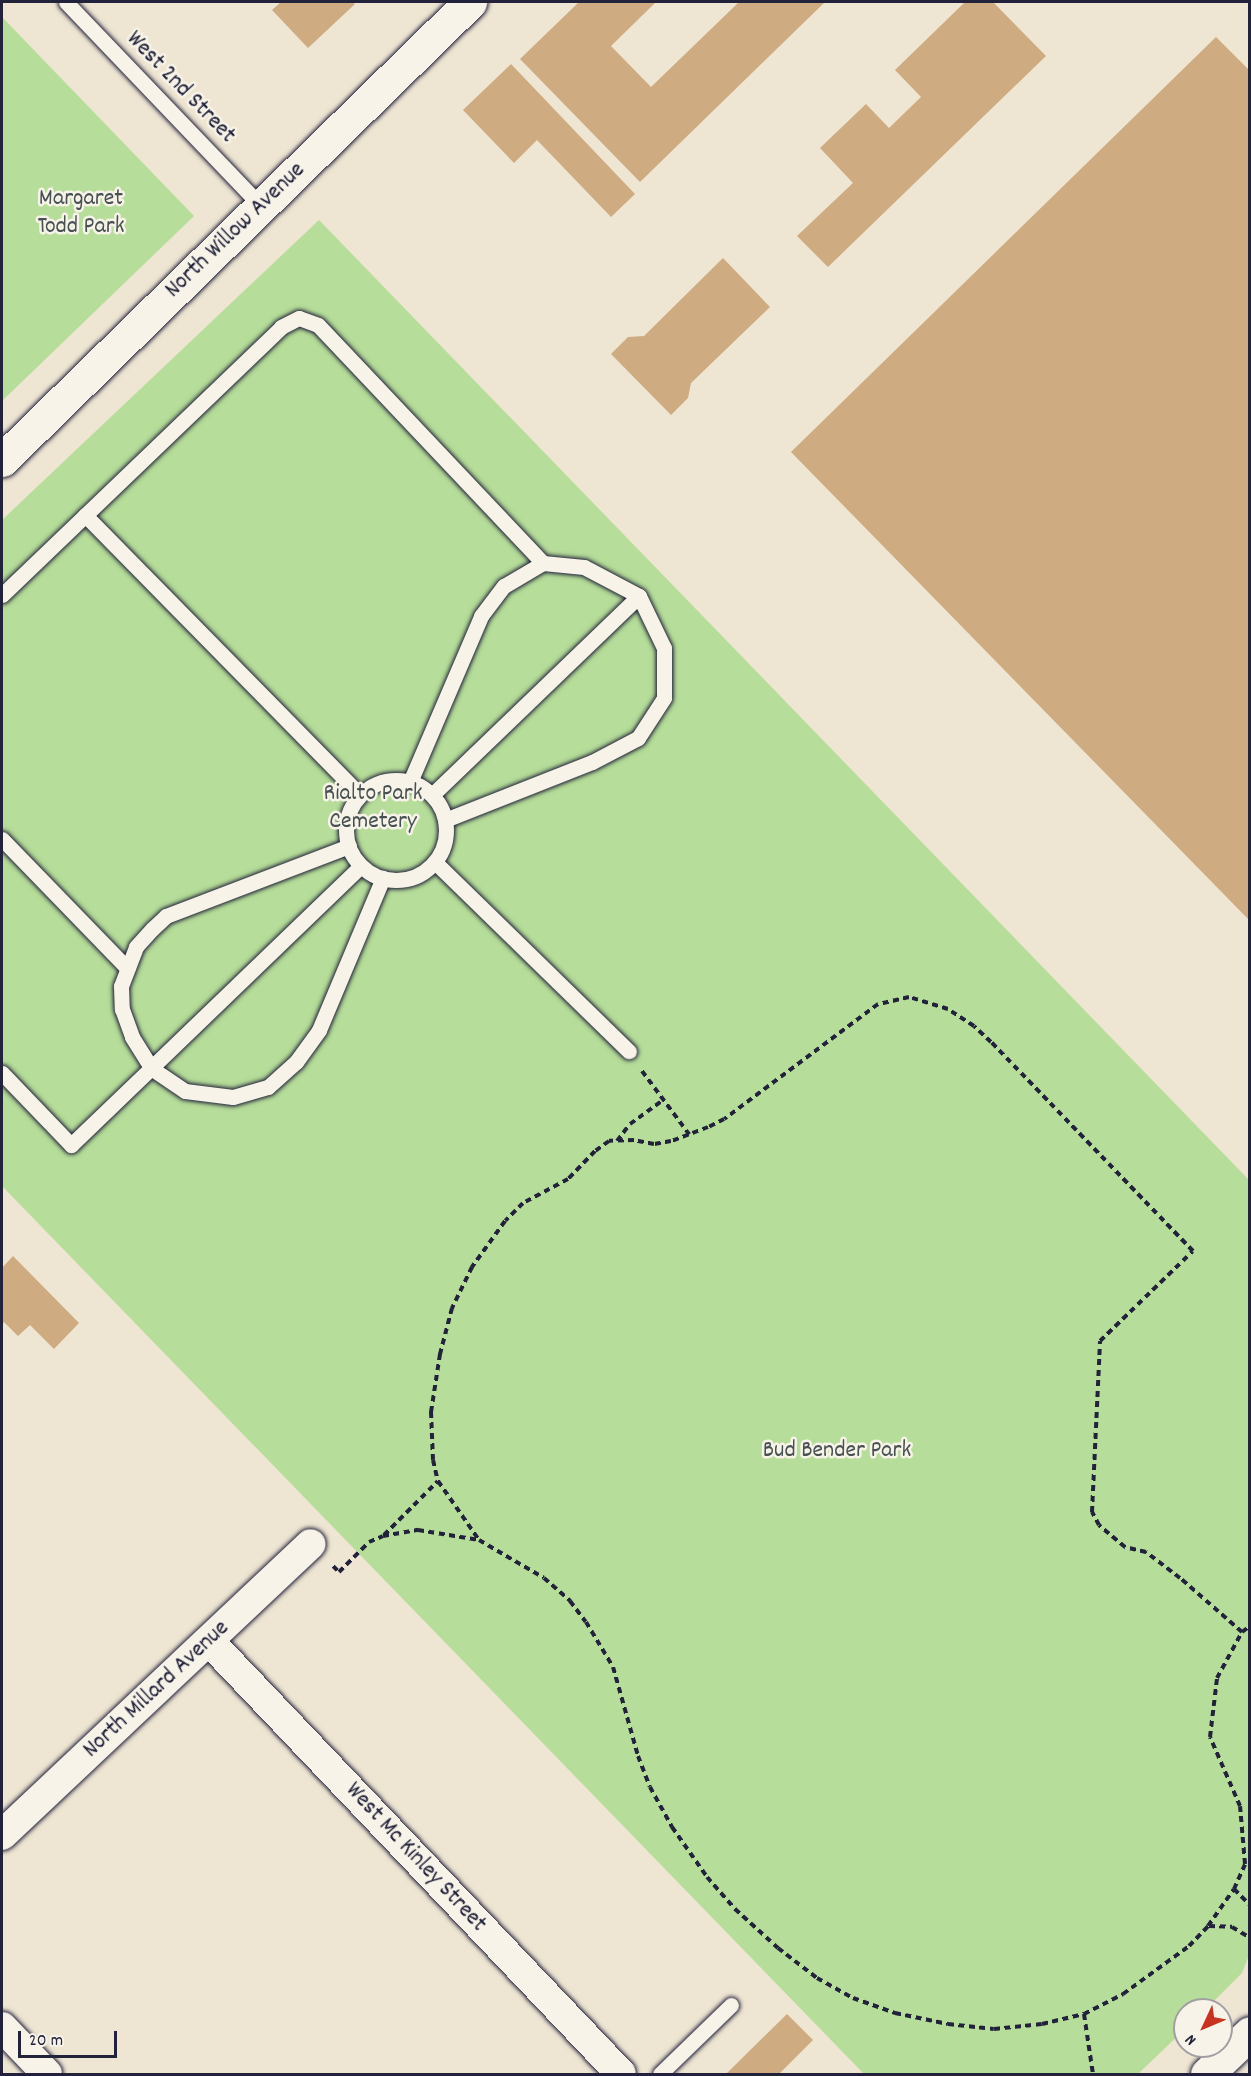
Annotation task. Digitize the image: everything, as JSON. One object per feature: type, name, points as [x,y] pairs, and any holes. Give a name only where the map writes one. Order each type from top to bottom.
[{"type":"street","name":"North Willow Avenue","points":[[2,460],[470,2]]},
{"type":"street","name":"North Millard Avenue","points":[[2,1835],[210,1642],[311,1544]]},
{"type":"street","name":"West Mc Kinley Street","points":[[210,1642],[621,2074]]},
{"type":"street","points":[[2,2027],[47,2074]]},
{"type":"street","points":[[1207,2074],[1250,2033]]},
{"type":"lane","name":"West 2nd Street","points":[[66,2],[261,206]]},
{"type":"lane","points":[[2,595],[281,327],[299,318],[318,325],[543,563]]},
{"type":"lane","points":[[85,515],[360,795]]},
{"type":"lane","points":[[411,782],[481,616],[504,586],[543,563],[584,567],[639,596],[664,648],[664,698],[638,738],[592,762],[445,820]]},
{"type":"lane","points":[[432,795],[639,596]]},
{"type":"lane","points":[[383,782],[411,782],[432,795],[441,806],[446,835],[443,849],[435,862],[411,878],[383,878],[362,866],[349,846],[348,819],[360,795],[383,782]]},
{"type":"lane","points":[[2,838],[126,968]]},
{"type":"lane","points":[[349,846],[166,916],[136,947],[121,986],[122,1009],[132,1037],[151,1068],[185,1091],[233,1096],[268,1087],[296,1062],[319,1030],[383,878]]},
{"type":"lane","points":[[435,862],[628,1051]]},
{"type":"lane","points":[[2,1073],[71,1145],[362,866]]},
{"type":"lane","points":[[660,2074],[731,2006]]},
{"type":"path","points":[[479,1540],[438,1481],[433,1460],[431,1412],[440,1354],[452,1308],[472,1267],[506,1221],[523,1203],[567,1179],[595,1151],[609,1142],[634,1140],[654,1144],[689,1134],[724,1119],[878,1004],[909,997],[926,1000],[948,1009],[974,1026],[1193,1251],[1101,1341],[1092,1512],[1100,1525],[1125,1547],[1146,1552],[1242,1632]]},
{"type":"path","points":[[640,1068],[662,1101],[689,1134]]},
{"type":"path","points":[[617,1141],[630,1124],[662,1101]]},
{"type":"path","points":[[383,1536],[438,1481]]},
{"type":"path","points":[[360,1551],[369,1542],[383,1536],[418,1530],[479,1540],[544,1578],[570,1601],[613,1666],[638,1756],[650,1787],[672,1827],[706,1877],[735,1909],[778,1948],[817,1978],[853,1998],[895,2013],[948,2024],[994,2029],[1042,2024],[1084,2014],[1123,1994],[1189,1946],[1208,1926],[1234,1889],[1245,1864],[1240,1806],[1210,1737],[1217,1678],[1242,1632],[1250,1626]]},
{"type":"path","points":[[1234,1889],[1250,1905]]},
{"type":"path","points":[[1208,1926],[1232,1927],[1250,1938]]},
{"type":"path","points":[[1084,2014],[1093,2074]]},
{"type":"green space","name":"Margaret Todd Park","points":[[2,17],[194,216],[2,401]]},
{"type":"green space","points":[[319,220],[1249,1180],[1250,1953],[1242,1973],[1217,1998],[1173,1998],[1173,2040],[1138,2074],[864,2074],[2,1186],[2,520]]},
{"type":"building","points":[[281,2],[352,2],[355,4],[308,48],[272,10]]},
{"type":"building","points":[[579,2],[656,2],[611,46],[651,87],[739,2],[825,2],[640,182],[520,59]]},
{"type":"building","points":[[965,2],[993,2],[1046,56],[828,267],[797,236],[853,183],[820,148],[866,104],[889,128],[921,97],[895,70]]},
{"type":"building","points":[[1216,37],[1250,71],[1250,921],[791,452]]},
{"type":"building","points":[[511,64],[635,194],[611,217],[537,140],[514,163],[463,110]]},
{"type":"building","points":[[723,258],[770,307],[691,383],[688,398],[671,415],[611,354],[628,337],[644,336]]},
{"type":"building","points":[[13,1256],[79,1323],[54,1349],[30,1325],[18,1336],[4,1322],[2,1325],[2,1268]]},
{"type":"building","points":[[787,2014],[813,2040],[779,2074],[726,2074]]},
{"type":"park label","name":"Rialto Park Cemetery","points":[[373,809]]},
{"type":"park label","name":"Bud Bender Park","points":[[837,1452]]}]
